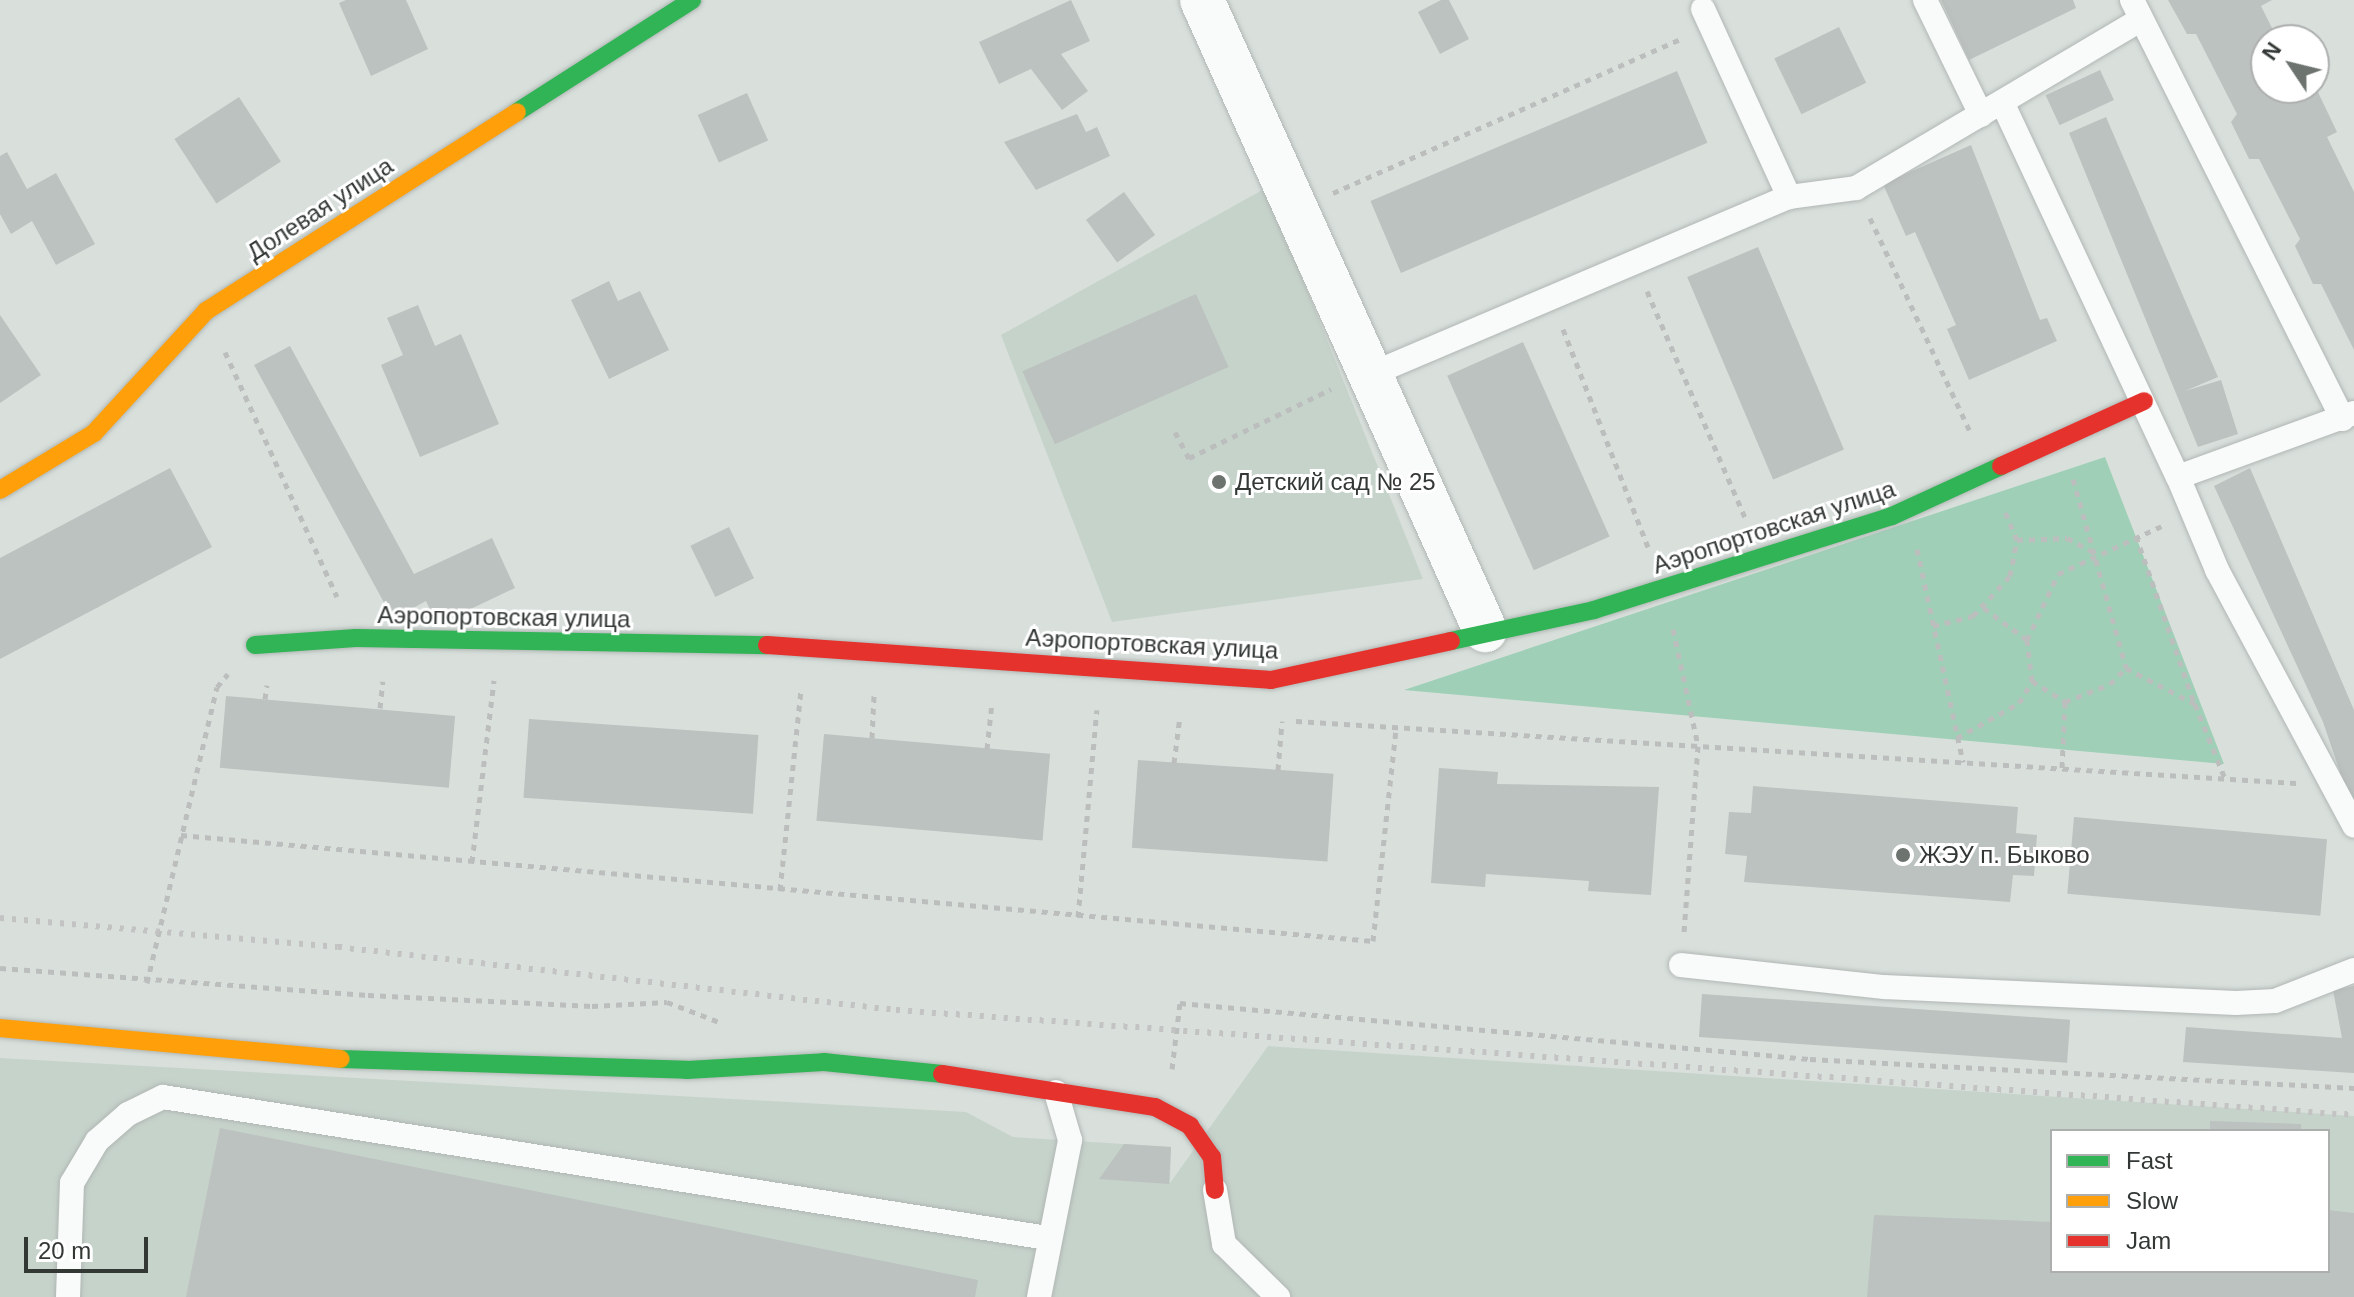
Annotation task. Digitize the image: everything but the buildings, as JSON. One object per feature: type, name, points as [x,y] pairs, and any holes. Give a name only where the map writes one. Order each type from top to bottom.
[{"type":"street","name":"Долевая улица","points":[[0,490],[94,433],[206,311],[692,0]]},
{"type":"street","points":[[1202,0],[1293,211],[1485,630]]},
{"type":"street","name":"Аэропортовская улица","points":[[255,645],[356,638],[751,644],[1271,680],[1485,630],[1594,610],[1760,554],[1908,509],[2144,401]]},
{"type":"street","points":[[0,1028],[374,1062],[687,1070],[824,1062],[1056,1092],[1168,1114],[1190,1126],[1212,1157],[1215,1190]]},
{"type":"lane","points":[[1925,0],[1981,115]]},
{"type":"lane","points":[[1369,375],[1789,197],[1856,188],[2002,102],[2136,10],[2348,416],[2178,477]]},
{"type":"lane","points":[[1706,17],[1789,197]]},
{"type":"lane","points":[[2002,102],[2144,401],[2193,513],[2329,785],[2354,826]]},
{"type":"lane","points":[[1681,965],[1884,987],[2236,1003],[2275,1001],[2354,970]]},
{"type":"lane","points":[[1039,1297],[1047,1238],[1070,1140],[1056,1092]]},
{"type":"lane","points":[[68,1297],[72,1183],[97,1141],[128,1114],[163,1097],[1047,1238]]},
{"type":"lane","points":[[1215,1190],[1224,1244],[1278,1297]]},
{"type":"path","points":[[1293,211],[1706,17]]},
{"type":"path","points":[[1856,188],[1990,474]]},
{"type":"path","points":[[1635,263],[1760,554]]},
{"type":"path","points":[[206,311],[356,638]]},
{"type":"path","points":[[1175,432],[1189,458],[1369,375]]},
{"type":"path","points":[[2071,469],[2126,668],[2195,704]]},
{"type":"path","points":[[1933,626],[1984,608],[2010,576],[2017,540],[1999,499]]},
{"type":"path","points":[[1908,509],[1963,762]]},
{"type":"path","points":[[1957,738],[2019,703],[2032,681],[2027,640],[2058,574],[2094,553],[2193,513]]},
{"type":"path","points":[[2136,536],[2195,704],[2226,781]]},
{"type":"path","points":[[2017,540],[2067,538],[2094,553]]},
{"type":"path","points":[[1984,608],[2027,640]]},
{"type":"path","points":[[147,983],[217,687],[238,668]]},
{"type":"path","points":[[2065,702],[2110,684],[2126,668]]},
{"type":"path","points":[[472,862],[496,671],[480,671]]},
{"type":"path","points":[[2032,681],[2065,702]]},
{"type":"path","points":[[785,690],[815,692]]},
{"type":"path","points":[[780,890],[801,691]]},
{"type":"path","points":[[859,694],[889,696]]},
{"type":"path","points":[[978,702],[1007,704]]},
{"type":"path","points":[[2062,768],[2065,702]]},
{"type":"path","points":[[1082,708],[1111,710]]},
{"type":"path","points":[[1078,917],[1097,709]]},
{"type":"path","points":[[1166,713],[1195,715]]},
{"type":"path","points":[[1174,763],[1180,714]]},
{"type":"path","points":[[1267,720],[2329,785]]},
{"type":"path","points":[[1278,770],[1282,721]]},
{"type":"path","points":[[181,835],[1373,941],[1396,728]]},
{"type":"path","points":[[0,968],[147,983],[592,1006],[667,1002],[738,1030]]},
{"type":"path","points":[[1168,1114],[1180,1003],[1810,1059],[2354,1088]]},
{"type":"shaded area","name":"Детский сад № 25","points":[[1266,188],[1423,579],[1112,622],[1001,335]]},
{"type":"shaded area","points":[[1268,1046],[2354,1116],[2354,1297],[0,1297],[0,1058],[966,1112],[1013,1137],[1171,1147],[1170,1183]]},
{"type":"green space","points":[[2105,457],[2224,764],[1404,690]]},
{"type":"railway","points":[[0,918],[338,947],[896,1010],[2354,1115]]},
{"type":"traffic: fast","points":[[517,112],[692,0]]},
{"type":"traffic: fast","points":[[1451,641],[1594,610],[1892,516],[2001,466]]},
{"type":"traffic: fast","points":[[255,645],[356,638],[767,645]]},
{"type":"traffic: fast","points":[[341,1059],[687,1070],[824,1062],[942,1074]]},
{"type":"traffic: slow","points":[[0,490],[94,433],[206,311],[517,112]]},
{"type":"traffic: slow","points":[[0,1028],[341,1059]]},
{"type":"traffic: jam","points":[[2001,466],[2144,401]]},
{"type":"traffic: jam","points":[[767,645],[1271,680],[1451,641]]},
{"type":"traffic: jam","points":[[942,1074],[1155,1107],[1190,1126],[1212,1157],[1215,1190]]},
{"type":"place","name":"Детский сад № 25","points":[[1219,482]]},
{"type":"place","name":"ЖЭУ п. Быково","points":[[1903,855]]}]
